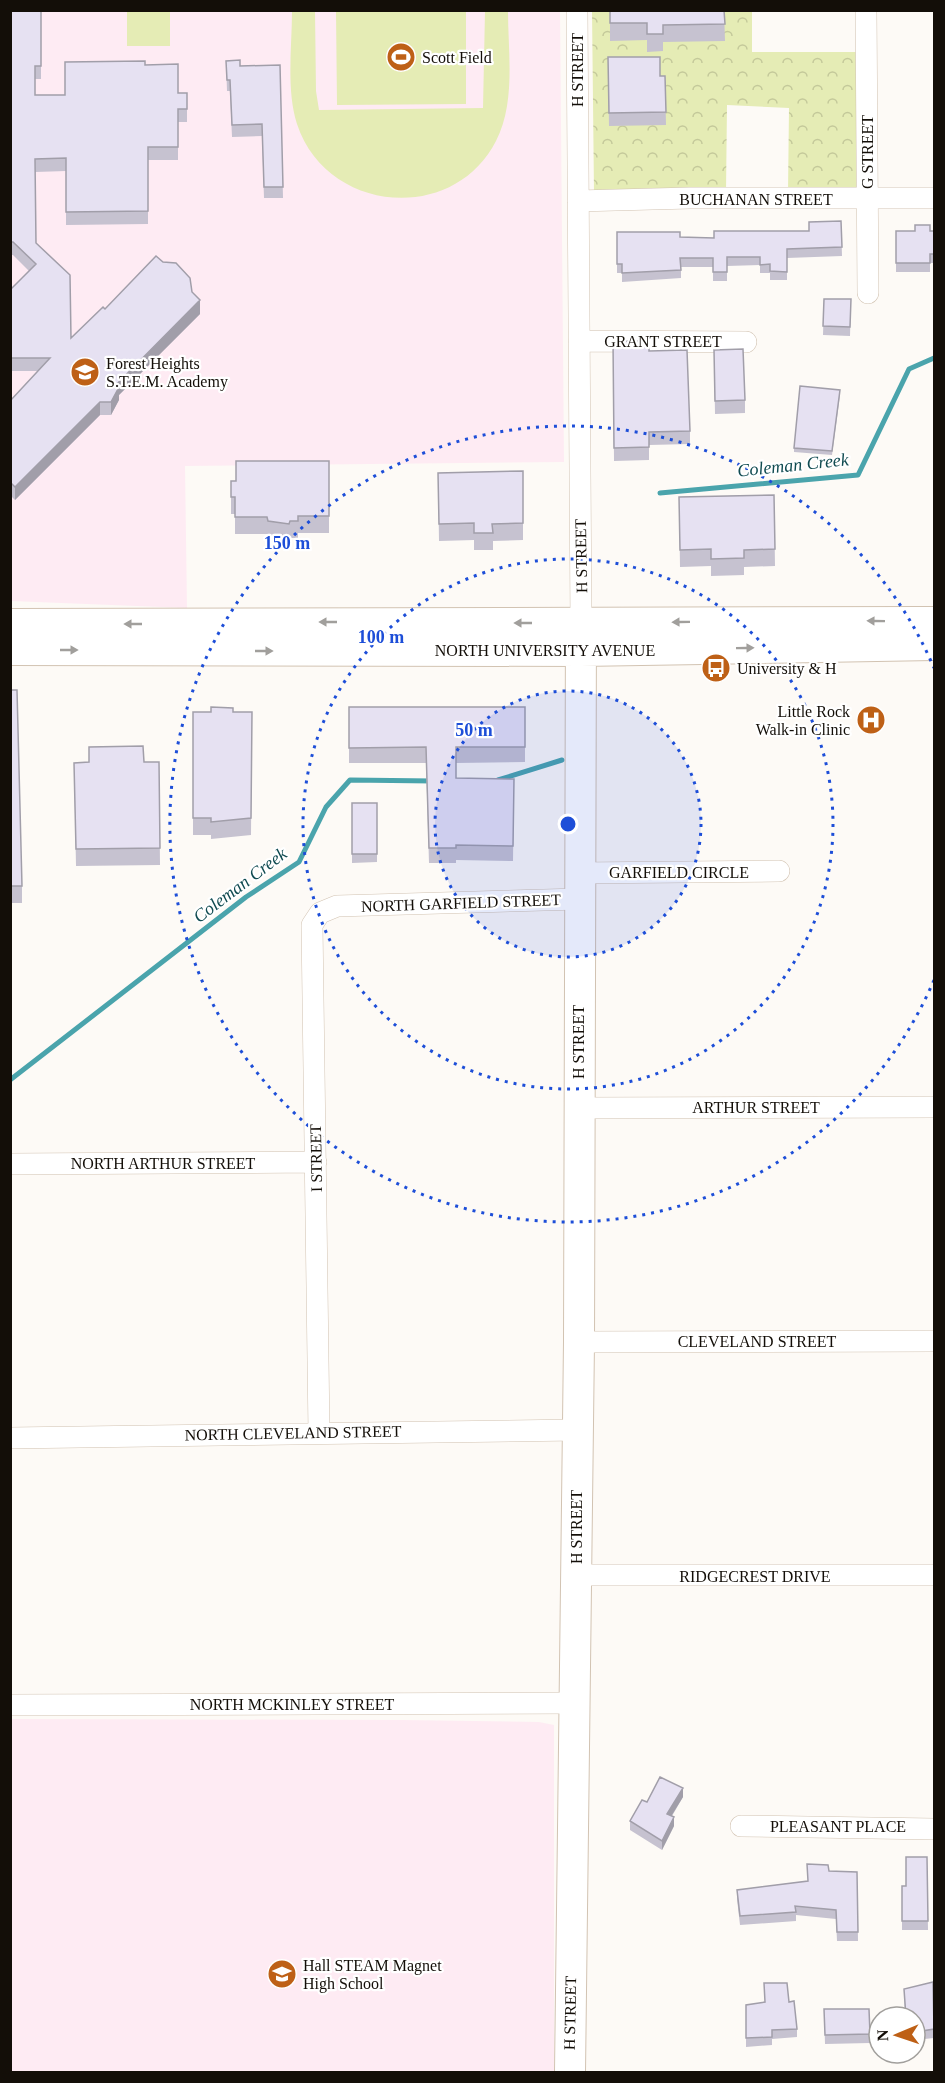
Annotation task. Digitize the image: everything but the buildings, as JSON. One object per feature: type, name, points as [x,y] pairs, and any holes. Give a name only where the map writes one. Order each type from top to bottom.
[{"type":"main road","name":"NORTH UNIVERSITY AVENUE","points":[[10,650],[581,637],[934,622]]},
{"type":"main road","name":"NORTH UNIVERSITY AVENUE","points":[[10,624],[934,645]]},
{"type":"main road","name":"H STREET","points":[[570,2073],[576,1430],[579,1342],[581,637]]},
{"type":"street","name":"H STREET","points":[[577,10],[581,637]]},
{"type":"street","name":"G STREET","points":[[866,10],[868,293]]},
{"type":"street","name":"BUCHANAN STREET","points":[[578,201],[690,198],[867,200],[934,198]]},
{"type":"street","name":"GRANT STREET","points":[[579,341],[746,342]]},
{"type":"street","name":"GARFIELD CIRCLE","points":[[579,886],[779,871]]},
{"type":"street","name":"NORTH GARFIELD STREET","points":[[344,906],[579,886]]},
{"type":"street","name":"I STREET","points":[[319,1432],[311,934],[312,925],[320,913],[328,908],[344,906]]},
{"type":"street","name":"ARTHUR STREET","points":[[578,1108],[934,1107]]},
{"type":"street","name":"NORTH ARTHUR STREET","points":[[10,1164],[316,1162]]},
{"type":"street","name":"CLEVELAND STREET","points":[[579,1342],[934,1341]]},
{"type":"street","name":"NORTH CLEVELAND STREET","points":[[10,1438],[576,1430]]},
{"type":"street","name":"RIDGECREST DRIVE","points":[[576,1575],[934,1575]]},
{"type":"street","name":"NORTH MCKINLEY STREET","points":[[10,1705],[573,1703]]},
{"type":"street","name":"PLEASANT PLACE","points":[[741,1826],[934,1828]]},
{"type":"shaded area","points":[[11,11],[560,11],[564,462],[185,466],[187,608],[11,601]]},
{"type":"shaded area","name":"Hall STEAM Magnet High School","points":[[11,1719],[402,1720],[539,1722],[554,1725],[554,2072],[11,2072]]},
{"type":"green space","points":[[127,11],[170,11],[170,46],[127,46]]},
{"type":"green space","points":[[292,11],[315,11],[316,91],[319,110],[483,108],[485,11],[508,11],[509,94],[496,141],[476,168],[451,186],[422,196],[391,197],[361,191],[334,176],[312,154],[297,124],[290,68]]},
{"type":"green space","name":"Scott Field","points":[[336,11],[466,11],[466,104],[337,105]]},
{"type":"green space","points":[[592,11],[752,11],[752,52],[858,52],[860,193],[788,192],[789,108],[727,105],[726,192],[594,193]]},
{"type":"waterway","name":"Coleman Creek","points":[[660,493],[858,475],[909,369],[934,358]]},
{"type":"waterway","name":"Coleman Creek","points":[[498,780],[562,760]]},
{"type":"waterway","name":"Coleman Creek","points":[[10,1080],[246,897],[299,862],[326,807],[350,780],[433,781]]},
{"type":"place","name":"Scott Field","points":[[401,57]]},
{"type":"place","name":"Forest Heights S.T.E.M. Academy","points":[[85,372]]},
{"type":"place","name":"University & H","points":[[716,668]]},
{"type":"place","name":"Little Rock Walk-in Clinic","points":[[871,720]]},
{"type":"place","name":"Hall STEAM Magnet High School","points":[[282,1974]]}]
